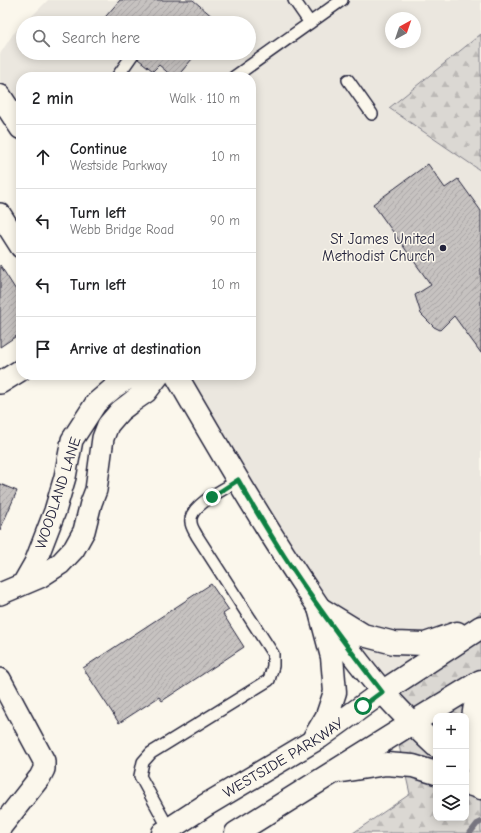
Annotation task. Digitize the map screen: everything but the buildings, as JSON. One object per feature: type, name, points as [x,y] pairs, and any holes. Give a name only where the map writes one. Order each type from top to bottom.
[{"type":"main road","points":[[0,96],[16,120]]},
{"type":"main road","points":[[179,380],[284,556],[319,608],[382,692],[433,743]]},
{"type":"main road","points":[[319,608],[363,635],[394,643],[424,644],[481,626]]},
{"type":"main road","points":[[312,742],[327,716],[336,692],[332,657],[319,608]]},
{"type":"main road","name":"WESTSIDE PARKWAY","points":[[166,831],[206,805],[312,742],[382,692],[481,626]]},
{"type":"main road","points":[[236,833],[481,681]]},
{"type":"main road","points":[[481,691],[477,697],[473,712],[473,743],[481,788]]},
{"type":"main road","points":[[331,773],[386,764],[413,766],[433,772]]},
{"type":"main road","points":[[469,777],[481,788]]},
{"type":"main road","points":[[469,784],[481,788]]},
{"type":"street","points":[[0,214],[16,239]]},
{"type":"street","points":[[0,383],[16,373]]},
{"type":"street","name":"WOODLAND LANE","points":[[22,584],[35,563],[60,495],[72,440],[96,403],[122,380]]},
{"type":"street","points":[[0,594],[40,577],[60,564],[74,549],[84,531],[90,503],[96,490],[103,438],[108,425],[120,411],[146,392],[155,380]]},
{"type":"street","points":[[60,495],[90,503]]},
{"type":"street","points":[[0,679],[44,761],[44,769],[40,777],[0,828]]},
{"type":"lane","points":[[294,0],[310,23]]},
{"type":"lane","points":[[241,72],[342,0]]},
{"type":"lane","points":[[120,72],[129,60]]},
{"type":"lane","points":[[348,80],[372,114]]},
{"type":"lane","points":[[166,831],[140,776],[143,762],[151,753],[269,680],[274,666],[273,654],[197,536],[190,522],[192,512],[198,506],[238,480]]},
{"type":"shaded area","points":[[48,0],[481,0],[481,34],[390,108],[481,171],[481,612],[387,693],[180,380],[256,380],[256,72],[16,72],[16,124],[0,99],[0,54],[16,31],[16,60],[256,60],[256,16],[32,16]]},
{"type":"green space","points":[[481,34],[481,171],[389,108]]},
{"type":"green space","points":[[481,612],[481,833],[353,833],[410,794],[387,693]]},
{"type":"waterway","points":[[470,833],[477,824],[481,822]]},
{"type":"place","name":"St James United Methodist Church","points":[[443,248]]},
{"type":"route","points":[[212,497],[238,480],[284,556],[319,608],[382,692],[363,706]]}]
